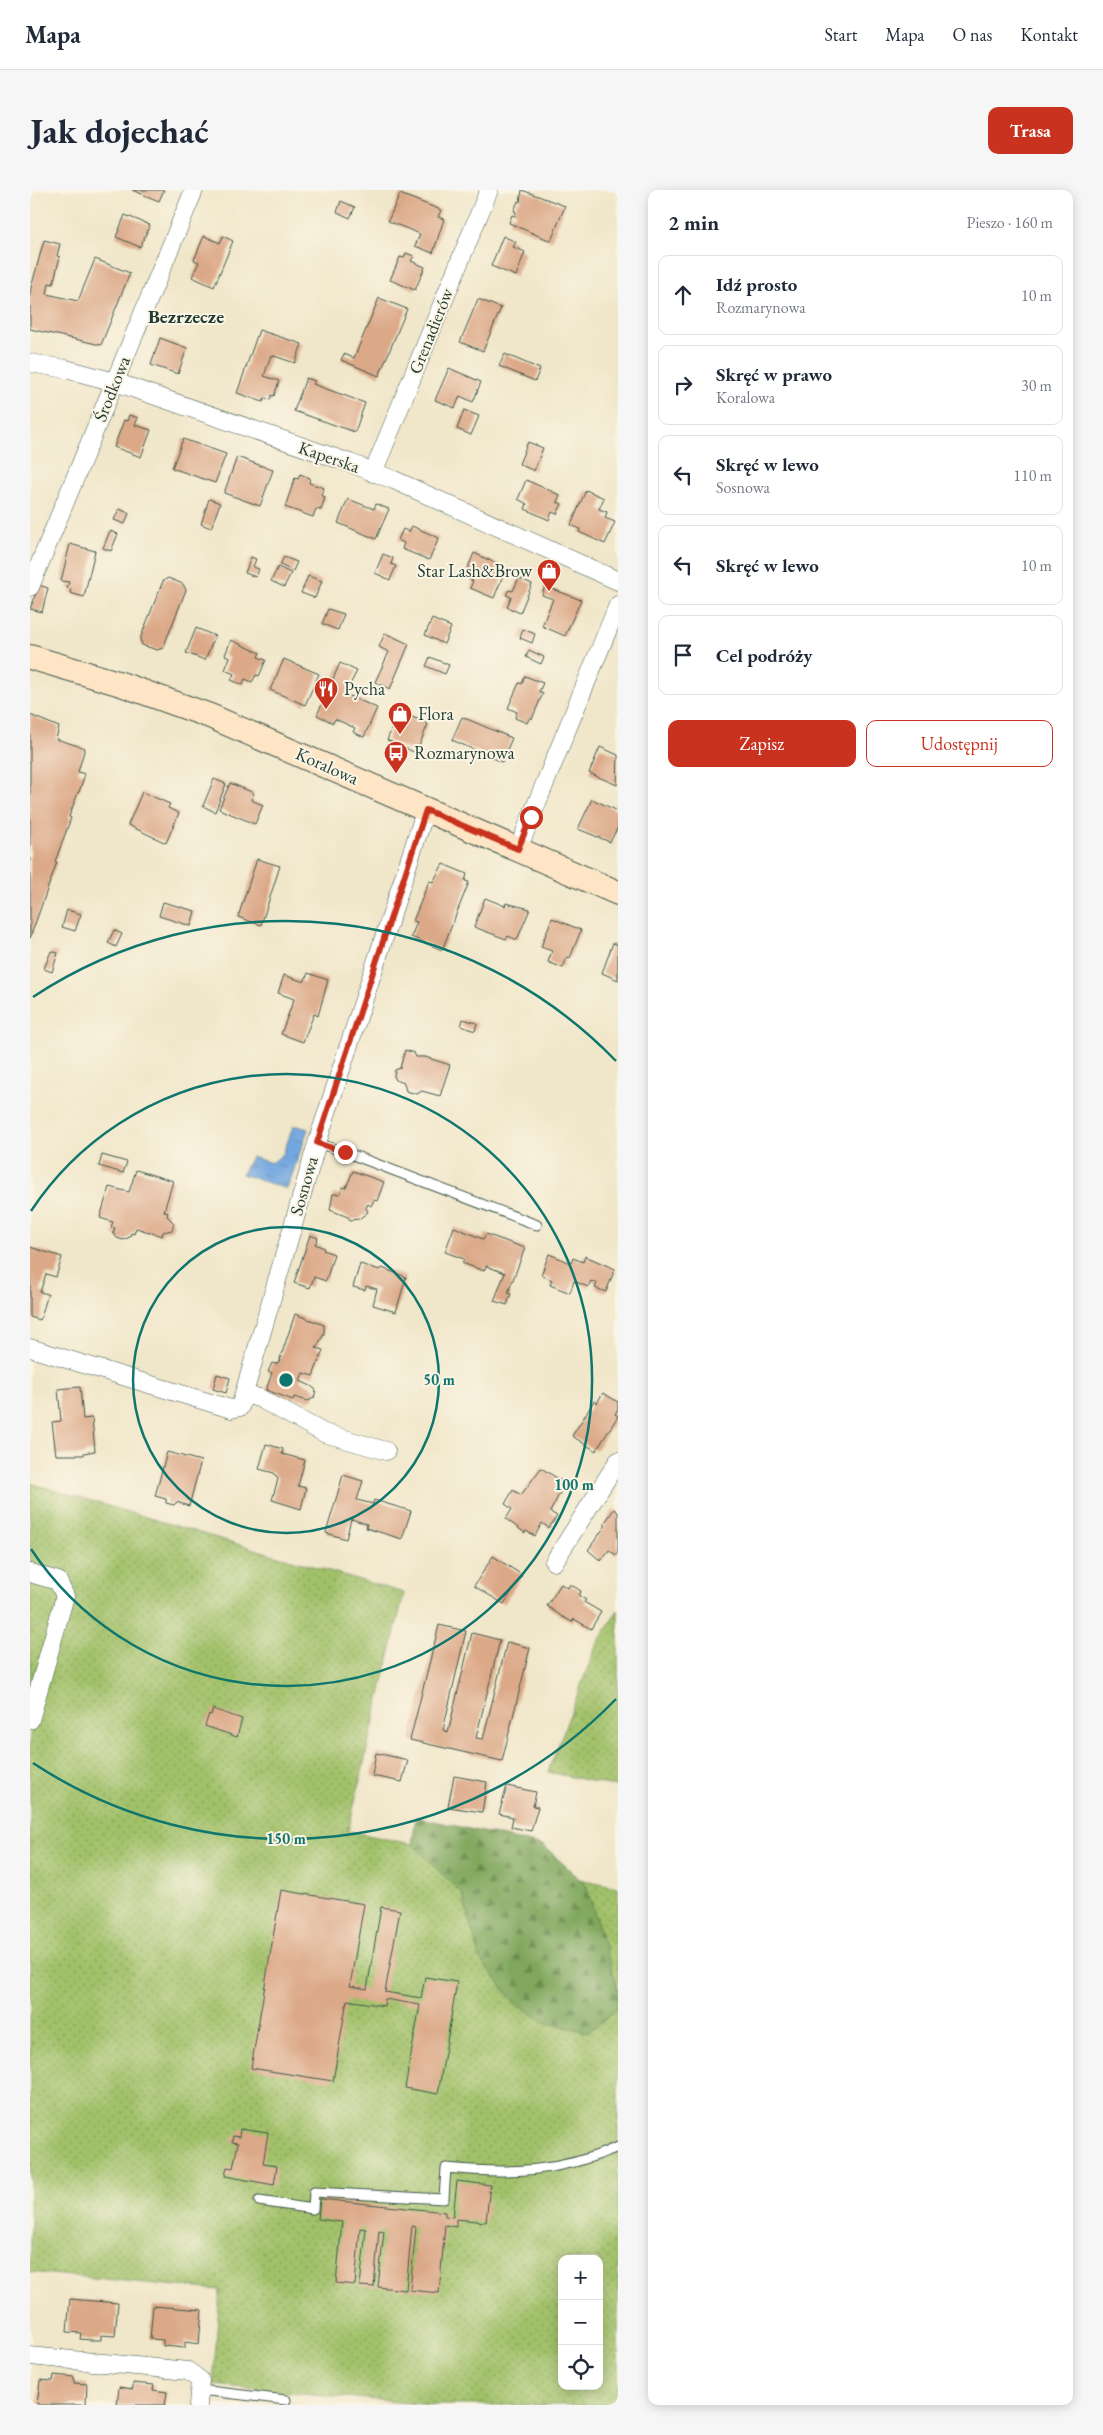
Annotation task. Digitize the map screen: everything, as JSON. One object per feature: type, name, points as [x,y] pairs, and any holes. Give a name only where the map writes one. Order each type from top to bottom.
[{"type":"street","name":"Środkowa","points":[[30,587],[194,190]]},
{"type":"street","name":"Grenadierów","points":[[373,472],[489,190]]},
{"type":"street","name":"Kaperska","points":[[30,363],[66,369],[114,382],[373,472],[618,581]]},
{"type":"street","points":[[518,849],[618,605]]},
{"type":"street","name":"Koralowa","points":[[30,657],[122,684],[210,716],[618,893]]},
{"type":"street","name":"Sosnowa","points":[[244,1394],[317,1143],[426,810]]},
{"type":"street","points":[[30,1348],[231,1409],[240,1407],[244,1394],[258,1398],[324,1433],[386,1451]]},
{"type":"street","points":[[554,1562],[618,1461]]},
{"type":"street","points":[[30,1573],[58,1581],[65,1596],[30,1720]]},
{"type":"street","points":[[30,2356],[188,2371],[200,2380],[199,2398]]},
{"type":"lane","points":[[317,1143],[537,1225]]},
{"type":"lane","points":[[259,2201],[313,2209],[314,2192],[444,2199],[446,2168],[489,2172],[528,2172],[568,2165],[618,2147]]},
{"type":"lane","points":[[199,2398],[286,2400]]},
{"type":"green space","points":[[30,1483],[404,1593],[348,1831],[618,1887],[618,2405],[432,2405],[213,2385],[220,2290],[30,2272]]},
{"type":"green space","points":[[618,1610],[618,1787],[548,1772],[596,1646]]},
{"type":"green space","points":[[416,1817],[544,1846],[586,1885],[618,1989],[618,2008],[588,2032],[546,2023],[515,2003],[481,1961],[462,1894],[412,1844]]},
{"type":"water","points":[[297,1126],[308,1129],[287,1189],[242,1174],[251,1157],[272,1163],[283,1154],[293,1127]]},
{"type":"building","points":[[132,190],[164,190],[159,201]]},
{"type":"building","points":[[522,190],[565,206],[551,241],[509,223],[512,215],[515,216],[516,212],[514,211],[518,201],[520,202]]},
{"type":"building","points":[[400,194],[441,210],[438,217],[444,219],[433,253],[415,246],[420,234],[388,221]]},
{"type":"building","points":[[341,201],[355,207],[350,218],[337,212]]},
{"type":"building","points":[[125,215],[150,225],[140,247],[116,237]]},
{"type":"building","points":[[204,236],[220,243],[223,236],[233,241],[214,287],[192,277],[199,262],[194,260]]},
{"type":"building","points":[[503,236],[516,242],[513,247],[525,252],[516,276],[491,266]]},
{"type":"building","points":[[44,240],[60,244],[57,256],[60,257],[53,284],[49,283],[47,294],[78,301],[95,259],[130,273],[101,345],[30,329],[30,292]]},
{"type":"building","points":[[406,253],[414,256],[411,261],[425,267],[415,290],[390,280],[400,257],[404,258]]},
{"type":"building","points":[[379,298],[407,309],[379,376],[341,360],[344,354],[354,358]]},
{"type":"building","points":[[478,299],[501,308],[483,351],[460,342]]},
{"type":"building","points":[[259,330],[302,344],[295,363],[271,355],[264,376],[279,381],[274,396],[272,395],[270,400],[265,398],[263,402],[237,393]]},
{"type":"building","points":[[160,338],[187,348],[178,374],[151,365]]},
{"type":"building","points":[[505,354],[540,369],[535,381],[499,366]]},
{"type":"building","points":[[449,368],[481,382],[473,402],[460,396],[455,408],[435,400]]},
{"type":"building","points":[[306,378],[315,381],[313,384],[365,403],[355,432],[294,411]]},
{"type":"building","points":[[464,410],[479,416],[471,435],[457,429]]},
{"type":"building","points":[[129,415],[138,418],[135,425],[151,430],[141,457],[114,447],[124,420],[127,421]]},
{"type":"building","points":[[183,439],[226,454],[215,483],[172,468]]},
{"type":"building","points":[[528,442],[543,448],[534,471],[519,464]]},
{"type":"building","points":[[237,457],[273,470],[260,506],[224,493]]},
{"type":"building","points":[[300,474],[310,478],[309,483],[324,488],[321,495],[325,497],[321,510],[316,509],[313,517],[285,507],[295,478],[298,479]]},
{"type":"building","points":[[526,480],[560,495],[557,502],[562,504],[557,514],[552,512],[549,520],[525,509],[527,504],[518,499]]},
{"type":"building","points":[[586,490],[604,498],[599,509],[607,512],[605,518],[615,522],[605,544],[579,532],[580,529],[571,525]]},
{"type":"building","points":[[209,499],[220,503],[211,528],[201,524]]},
{"type":"building","points":[[348,499],[374,509],[376,504],[389,509],[376,539],[338,523]]},
{"type":"building","points":[[119,509],[129,513],[125,524],[114,520]]},
{"type":"building","points":[[412,526],[439,538],[429,560],[402,549],[404,543],[398,540],[403,529],[409,532]]},
{"type":"building","points":[[110,531],[118,534],[111,551],[103,548]]},
{"type":"building","points":[[70,544],[95,551],[84,597],[70,593],[71,589],[67,588],[69,582],[61,581]]},
{"type":"building","points":[[474,553],[506,568],[494,598],[470,588],[473,581],[464,577]]},
{"type":"building","points":[[383,554],[393,558],[391,564],[396,566],[390,580],[375,573]]},
{"type":"building","points":[[251,557],[256,559],[253,567],[259,569],[256,577],[245,573]]},
{"type":"building","points":[[284,557],[297,562],[293,571],[280,565]]},
{"type":"building","points":[[278,567],[291,573],[284,587],[271,581]]},
{"type":"building","points":[[308,576],[322,581],[315,598],[301,593]]},
{"type":"building","points":[[168,578],[183,584],[186,590],[163,648],[157,650],[142,645],[140,639],[163,581]]},
{"type":"building","points":[[519,578],[532,584],[520,613],[507,607],[511,597],[506,595],[509,590],[513,591]]},
{"type":"building","points":[[39,585],[48,588],[42,612],[30,609]]},
{"type":"building","points":[[545,586],[581,600],[565,636],[542,626],[553,599],[542,595]]},
{"type":"building","points":[[328,609],[344,614],[338,630],[322,624]]},
{"type":"building","points":[[432,619],[451,627],[444,644],[425,635]]},
{"type":"building","points":[[196,628],[215,636],[205,660],[186,653]]},
{"type":"building","points":[[523,629],[535,634],[532,643],[520,638]]},
{"type":"building","points":[[385,633],[409,644],[390,689],[375,682],[389,652],[379,647]]},
{"type":"building","points":[[231,640],[260,653],[258,657],[266,660],[259,676],[256,675],[252,682],[245,679],[243,685],[231,680],[234,674],[225,670],[230,657],[225,655]]},
{"type":"building","points":[[529,650],[544,657],[541,664],[526,657]]},
{"type":"building","points":[[430,657],[449,665],[445,674],[426,666]]},
{"type":"building","points":[[284,659],[319,674],[305,705],[270,690]]},
{"type":"building","points":[[340,663],[357,671],[345,694],[377,708],[364,737],[353,732],[355,728],[335,719],[333,723],[317,715]]},
{"type":"building","points":[[525,676],[543,683],[539,692],[543,693],[532,719],[530,717],[527,723],[515,718],[517,712],[508,708],[519,683],[522,684]]},
{"type":"building","points":[[399,711],[428,724],[416,753],[387,740]]},
{"type":"building","points":[[30,715],[59,727],[56,739],[85,748],[78,772],[85,774],[30,938]]},
{"type":"building","points":[[462,717],[512,738],[502,762],[452,740]]},
{"type":"building","points":[[600,747],[618,755],[617,785],[589,773]]},
{"type":"building","points":[[214,779],[226,784],[215,812],[203,806]]},
{"type":"building","points":[[230,783],[254,793],[251,800],[263,805],[255,824],[219,809]]},
{"type":"building","points":[[142,792],[170,804],[168,808],[179,813],[166,843],[128,825]]},
{"type":"building","points":[[592,799],[618,811],[618,827],[610,842],[578,829]]},
{"type":"building","points":[[257,859],[280,866],[261,925],[238,917]]},
{"type":"building","points":[[443,864],[467,874],[465,881],[469,882],[442,950],[411,937],[417,922],[413,921],[429,881],[433,882]]},
{"type":"building","points":[[485,898],[505,906],[506,903],[530,909],[517,940],[508,936],[506,939],[474,927]]},
{"type":"building","points":[[163,902],[195,911],[191,926],[159,916]]},
{"type":"building","points":[[67,910],[81,914],[75,931],[62,927]]},
{"type":"building","points":[[552,918],[581,930],[570,958],[567,957],[563,968],[548,962],[552,951],[541,947]]},
{"type":"building","points":[[114,930],[122,934],[116,947],[108,943]]},
{"type":"building","points":[[613,943],[618,945],[618,980],[602,973]]},
{"type":"building","points":[[51,951],[58,953],[52,972],[44,969]]},
{"type":"building","points":[[308,973],[328,980],[318,1016],[314,1014],[303,1042],[281,1034],[294,999],[278,993],[284,975],[304,982]]},
{"type":"building","points":[[463,1019],[477,1023],[475,1031],[461,1026]]},
{"type":"building","points":[[405,1050],[414,1053],[416,1057],[425,1057],[450,1065],[440,1096],[422,1091],[417,1094],[406,1091],[404,1083],[396,1080],[394,1076],[395,1070],[400,1068]]},
{"type":"building","points":[[102,1155],[127,1162],[123,1173],[99,1166]]},
{"type":"building","points":[[136,1170],[173,1181],[164,1211],[168,1213],[167,1216],[174,1223],[172,1230],[163,1232],[162,1236],[136,1228],[134,1234],[131,1233],[130,1237],[123,1240],[117,1238],[113,1233],[115,1228],[111,1227],[113,1222],[100,1218],[109,1187],[129,1192]]},
{"type":"building","points":[[353,1171],[384,1182],[377,1201],[374,1200],[371,1206],[368,1204],[366,1208],[368,1212],[359,1219],[350,1220],[348,1217],[330,1210],[333,1194],[340,1194],[343,1187],[346,1188]]},
{"type":"building","points":[[454,1227],[483,1239],[486,1234],[525,1248],[508,1293],[511,1294],[507,1305],[494,1301],[505,1273],[486,1266],[484,1271],[462,1263],[464,1259],[445,1252]]},
{"type":"building","points":[[310,1235],[318,1238],[315,1244],[324,1248],[323,1250],[334,1254],[326,1281],[314,1277],[310,1288],[294,1283]]},
{"type":"building","points":[[30,1247],[62,1257],[56,1277],[46,1274],[40,1292],[48,1294],[40,1320],[30,1317]]},
{"type":"building","points":[[549,1254],[571,1263],[573,1258],[583,1262],[585,1256],[615,1269],[606,1292],[595,1288],[597,1283],[591,1281],[588,1287],[574,1281],[570,1293],[550,1285],[552,1280],[541,1275]]},
{"type":"building","points":[[360,1264],[380,1270],[382,1268],[406,1277],[396,1312],[373,1305],[377,1289],[366,1286],[365,1290],[353,1287]]},
{"type":"building","points":[[295,1314],[324,1325],[324,1334],[316,1348],[323,1350],[313,1376],[303,1373],[300,1381],[316,1390],[314,1398],[308,1401],[294,1397],[293,1400],[266,1390],[272,1373],[268,1372],[272,1363],[276,1364],[279,1362]]},
{"type":"building","points":[[217,1374],[230,1378],[226,1393],[213,1389]]},
{"type":"building","points":[[80,1387],[83,1419],[92,1418],[95,1451],[84,1453],[84,1455],[56,1455],[52,1422],[61,1421],[58,1389]]},
{"type":"building","points":[[603,1393],[618,1402],[618,1409],[615,1414],[618,1416],[596,1451],[572,1436],[594,1401],[597,1403]]},
{"type":"building","points":[[266,1444],[283,1449],[282,1454],[305,1460],[298,1486],[306,1488],[301,1509],[272,1500],[278,1479],[274,1473],[259,1469]]},
{"type":"building","points":[[167,1452],[201,1461],[189,1506],[177,1502],[174,1505],[166,1503],[166,1499],[155,1496]]},
{"type":"building","points":[[541,1468],[565,1483],[550,1512],[557,1516],[549,1528],[542,1523],[535,1536],[526,1531],[525,1533],[506,1519],[512,1509],[505,1504],[513,1490],[521,1495]]},
{"type":"building","points":[[343,1475],[363,1481],[357,1500],[373,1504],[374,1500],[411,1511],[402,1539],[366,1528],[367,1524],[351,1519],[346,1539],[326,1533]]},
{"type":"building","points":[[614,1509],[618,1512],[618,1552],[616,1555],[609,1550],[601,1561],[588,1550],[606,1525],[604,1524]]},
{"type":"building","points":[[493,1556],[522,1575],[504,1604],[474,1586]]},
{"type":"building","points":[[561,1584],[568,1588],[570,1584],[581,1591],[579,1596],[586,1600],[584,1602],[601,1612],[591,1629],[574,1619],[572,1622],[547,1606]]},
{"type":"building","points":[[439,1625],[466,1631],[443,1730],[448,1732],[472,1633],[500,1640],[476,1738],[483,1739],[507,1642],[530,1648],[502,1761],[410,1740]]},
{"type":"building","points":[[213,1709],[242,1719],[237,1737],[205,1726]]},
{"type":"building","points":[[376,1753],[408,1760],[402,1782],[372,1776]]},
{"type":"building","points":[[454,1776],[487,1782],[482,1812],[448,1807]]},
{"type":"building","points":[[507,1786],[536,1792],[533,1806],[538,1807],[531,1831],[511,1827],[513,1817],[499,1814]]},
{"type":"building","points":[[281,1890],[364,1904],[350,1986],[367,1989],[381,1907],[400,1910],[385,1992],[421,1998],[425,1977],[457,1982],[438,2094],[405,2088],[420,2005],[385,1999],[384,2006],[347,2000],[333,2081],[251,2068]]},
{"type":"building","points":[[240,2129],[268,2133],[263,2164],[277,2166],[274,2185],[225,2176],[227,2167],[233,2168],[238,2143],[232,2142],[233,2136],[239,2137]]},
{"type":"building","points":[[457,2181],[490,2185],[486,2222],[456,2219],[456,2227],[445,2225],[439,2293],[410,2290],[416,2227],[412,2226],[406,2290],[378,2287],[384,2231],[379,2230],[374,2287],[360,2286],[366,2229],[360,2228],[355,2285],[336,2283],[342,2222],[318,2219],[320,2199],[445,2212],[445,2216],[453,2217]]},
{"type":"building","points":[[70,2299],[118,2303],[115,2336],[101,2335],[101,2340],[91,2340],[80,2339],[81,2333],[67,2332]]},
{"type":"building","points":[[153,2306],[202,2310],[199,2344],[185,2342],[185,2348],[163,2346],[163,2340],[150,2339]]},
{"type":"building","points":[[54,2375],[74,2377],[74,2383],[87,2384],[86,2405],[37,2405],[40,2380],[53,2381]]},
{"type":"building","points":[[133,2383],[154,2385],[153,2390],[167,2392],[165,2405],[117,2405],[119,2387],[133,2389]]},
{"type":"place","name":"Star Lash&Brow","points":[[549,592]]},
{"type":"place","name":"Pycha","points":[[326,710]]},
{"type":"place","name":"Flora","points":[[400,735]]},
{"type":"place","name":"Rozmarynowa","points":[[396,774]]},
{"type":"district","name":"Bezrzecze","points":[[186,316]]},
{"type":"route","points":[[345,1152],[317,1143],[426,810],[518,849],[531,817]]}]
